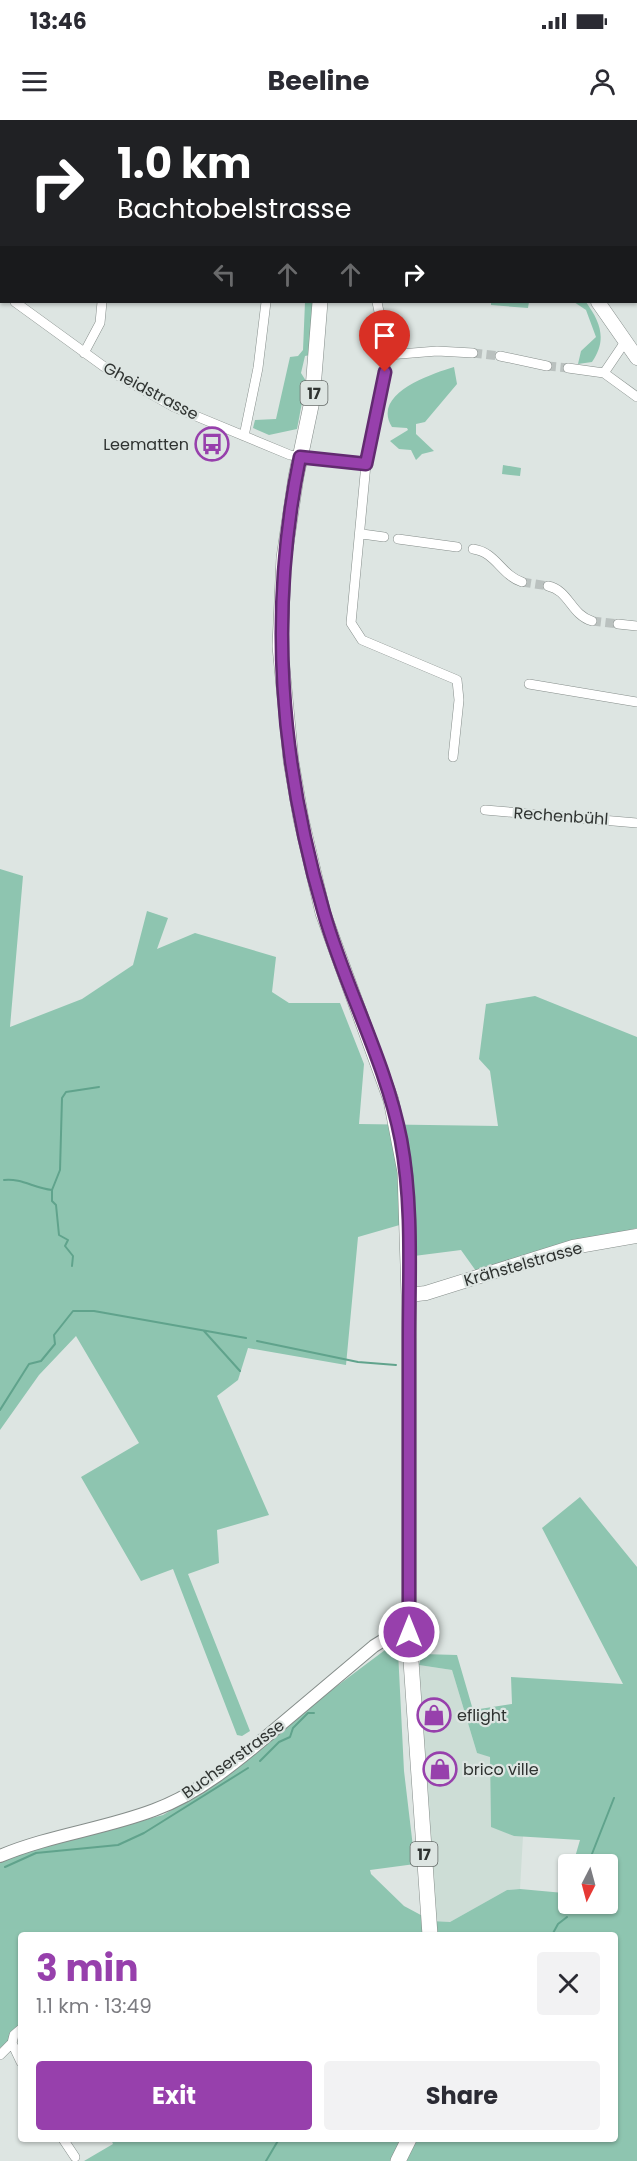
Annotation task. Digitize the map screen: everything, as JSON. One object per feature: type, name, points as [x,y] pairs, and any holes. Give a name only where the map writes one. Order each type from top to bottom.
[{"type":"main road","name":"17","points":[[320,303],[316,373],[284,558],[280,635],[291,761],[301,819],[323,913],[384,1078],[398,1130],[407,1195],[409,1632],[430,1932]]},
{"type":"main road","points":[[599,303],[637,358]]},
{"type":"main road","name":"Krähstelstrasse","points":[[409,1295],[426,1293],[573,1247],[637,1236]]},
{"type":"main road","points":[[398,2161],[408,2142]]},
{"type":"street","name":"Gheidstrasse","points":[[16,303],[112,373],[174,407],[300,457],[366,464]]},
{"type":"street","points":[[84,353],[100,323],[102,303]]},
{"type":"street","points":[[244,436],[258,368],[266,303]]},
{"type":"street","points":[[377,303],[388,356],[366,464],[362,534],[351,623],[362,640],[457,680],[459,700],[453,757]]},
{"type":"street","points":[[604,373],[625,342]]},
{"type":"street","points":[[388,356],[437,351],[473,353]]},
{"type":"street","points":[[500,356],[547,366]]},
{"type":"street","points":[[568,368],[604,373],[637,397]]},
{"type":"street","points":[[362,534],[384,537]]},
{"type":"street","points":[[398,539],[457,547]]},
{"type":"street","points":[[473,549],[483,550],[495,559],[509,577],[522,582]]},
{"type":"street","points":[[548,586],[565,595],[580,616],[592,621]]},
{"type":"street","points":[[618,624],[637,626]]},
{"type":"street","points":[[529,684],[637,702]]},
{"type":"street","name":"Rechenbühl","points":[[485,810],[637,823]]},
{"type":"street","name":"Buchserstrasse","points":[[0,1856],[30,1844],[154,1810],[203,1786],[374,1646],[395,1633],[409,1632]]},
{"type":"street","points":[[0,2055],[12,2043],[14,2035],[18,2032]]},
{"type":"street","points":[[12,2043],[18,2056]]},
{"type":"street","points":[[65,2142],[75,2157]]},
{"type":"shaded area","points":[[419,1665],[452,1670],[477,1753],[490,1756],[491,1826],[514,1836],[523,1836],[520,1889],[507,1890],[450,1922],[432,1921]]},
{"type":"green space","points":[[305,303],[314,303],[310,355],[305,356],[301,373],[306,381],[297,429],[269,435],[253,428],[255,420],[276,419],[290,357],[298,356],[303,350]]},
{"type":"green space","points":[[491,303],[529,303],[528,308],[491,305]]},
{"type":"green space","points":[[576,303],[587,303],[595,317],[600,332],[600,346],[592,362],[578,364],[581,351],[596,337],[586,310]]},
{"type":"green space","points":[[454,367],[457,384],[425,422],[416,424],[416,434],[434,451],[422,454],[416,460],[411,450],[399,449],[390,441],[408,430],[392,427],[388,415],[390,405],[396,395],[406,387]]},
{"type":"green space","points":[[503,465],[521,468],[520,476],[502,474]]},
{"type":"green space","points":[[0,869],[23,876],[10,1027],[82,999],[133,965],[147,911],[168,918],[157,949],[195,933],[276,957],[272,992],[289,1003],[340,1003],[364,1064],[359,1124],[498,1126],[490,1071],[479,1059],[486,1004],[535,996],[637,1037],[637,1228],[476,1271],[461,1250],[414,1256],[410,1222],[358,1237],[346,1365],[248,1348],[238,1380],[217,1396],[269,1515],[217,1530],[219,1563],[188,1574],[250,1731],[242,1736],[237,1735],[173,1569],[141,1581],[81,1477],[139,1443],[76,1336],[39,1375],[0,1430]]},
{"type":"green space","points":[[580,1497],[637,1567],[637,2161],[84,2161],[113,2144],[112,2142],[618,2142],[618,1932],[18,1932],[18,2034],[0,2048],[0,1859],[163,1815],[217,1783],[313,1704],[389,1647],[398,1651],[404,1771],[415,1864],[370,1870],[371,1874],[404,1906],[432,1921],[450,1922],[507,1890],[520,1889],[558,1892],[558,1914],[618,1914],[618,1854],[576,1854],[580,1840],[514,1836],[491,1827],[490,1757],[477,1753],[452,1670],[419,1665],[422,1654],[457,1655],[473,1710],[512,1704],[511,1677],[623,1684],[542,1528]]},
{"type":"waterway","points":[[72,1266],[73,1256],[65,1246],[68,1240],[59,1235],[56,1205],[52,1201],[52,1190],[60,1170],[62,1098],[66,1092],[99,1087]]},
{"type":"waterway","points":[[4,1180],[16,1180],[52,1190]]},
{"type":"waterway","points":[[0,1410],[29,1364],[41,1361],[55,1344],[54,1335],[73,1311],[94,1311],[246,1338]]},
{"type":"waterway","points":[[204,1331],[240,1371]]},
{"type":"waterway","points":[[257,1341],[358,1362],[396,1365]]},
{"type":"waterway","points":[[260,1761],[279,1742],[290,1737],[293,1728],[308,1713],[314,1713]]},
{"type":"waterway","points":[[5,1867],[36,1853],[118,1845],[144,1833],[248,1768]]},
{"type":"waterway","points":[[592,1854],[614,1798]]},
{"type":"waterway","points":[[554,1932],[558,1924],[567,1917]]},
{"type":"waterway","points":[[266,2161],[277,2142]]},
{"type":"tunnel","points":[[473,353],[500,356]]},
{"type":"tunnel","points":[[547,366],[568,368]]},
{"type":"tunnel","points":[[522,582],[548,586]]},
{"type":"tunnel","points":[[592,621],[618,624]]},
{"type":"place","name":"Leematten","points":[[212,444]]},
{"type":"place","name":"eflight","points":[[434,1715]]},
{"type":"place","name":"brico ville","points":[[440,1769]]},
{"type":"route","points":[[385,372],[366,464],[300,457],[284,558],[280,646],[291,761],[301,819],[323,913],[384,1078],[401,1141],[407,1195],[409,1295],[409,1632]]}]
